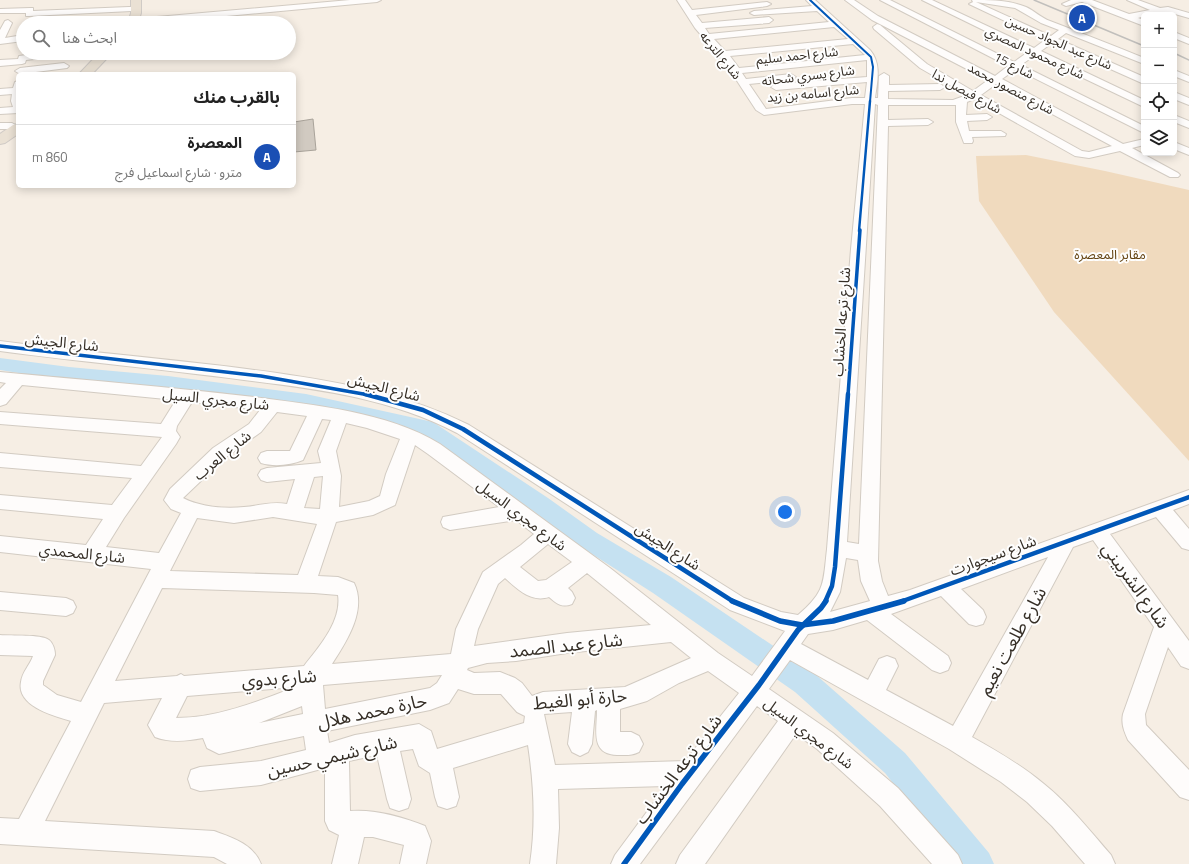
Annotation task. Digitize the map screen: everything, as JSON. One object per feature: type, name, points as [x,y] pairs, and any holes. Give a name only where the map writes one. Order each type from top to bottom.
[{"type":"highway","points":[[87,72],[99,60]]},
{"type":"highway","points":[[94,72],[106,60]]},
{"type":"highway","points":[[0,134],[11,124]]},
{"type":"highway","points":[[0,140],[11,124]]},
{"type":"street","points":[[29,16],[32,0]]},
{"type":"street","points":[[203,16],[216,8],[284,0]]},
{"type":"street","points":[[216,8],[323,0]]},
{"type":"street","points":[[0,11],[29,16],[132,12],[203,16],[377,0]]},
{"type":"street","points":[[687,9],[732,0]]},
{"type":"street","points":[[687,9],[810,0]]},
{"type":"street","name":"شارع ترعه الخشاب","points":[[810,0],[820,4],[872,47],[882,62],[880,107],[881,188],[868,553],[870,580],[875,594],[877,609]]},
{"type":"street","name":"شارع محمود المصري","points":[[926,0],[1112,89],[1139,110]]},
{"type":"street","points":[[1066,4],[1080,0]]},
{"type":"street","points":[[1085,0],[1141,22]]},
{"type":"street","points":[[1094,4],[1109,0],[1141,14]]},
{"type":"street","points":[[1131,0],[1161,6],[1189,16]]},
{"type":"street","points":[[872,19],[914,15],[987,1],[1004,1],[1023,9],[1046,23],[1066,29],[1141,60]]},
{"type":"street","points":[[853,3],[870,6]]},
{"type":"street","name":"شارع منصور محمد","points":[[853,3],[872,19],[926,44],[996,80],[1174,175]]},
{"type":"street","points":[[687,9],[756,13],[820,4]]},
{"type":"street","name":"شارع ترعه الخشاب","points":[[624,864],[691,773],[758,687],[802,625],[813,617],[822,607],[829,596],[832,584],[837,549],[864,186],[880,107],[870,68],[871,57],[864,48],[828,16],[820,4]]},
{"type":"street","name":"شارع عبد الجواد حسين","points":[[968,4],[1024,27],[1141,80]]},
{"type":"street","name":"شارع 15","points":[[884,5],[897,7],[914,15],[1141,128]]},
{"type":"street","points":[[1147,12],[1161,6]]},
{"type":"street","name":"شارع الترعه","points":[[687,9],[698,26],[730,62],[760,110],[765,111],[845,102],[880,107]]},
{"type":"street","points":[[96,16],[132,12]]},
{"type":"street","points":[[1129,17],[1141,14]]},
{"type":"street","points":[[914,15],[1035,17]]},
{"type":"street","points":[[698,26],[718,26],[828,16]]},
{"type":"street","name":"شارع فيصل ندا","points":[[872,19],[870,21],[934,73],[1079,154],[1088,155],[1121,147]]},
{"type":"street","points":[[7,23],[1,36],[16,37]]},
{"type":"street","points":[[903,48],[1046,23]]},
{"type":"street","points":[[712,43],[837,24]]},
{"type":"street","points":[[748,90],[880,107],[923,107],[958,102],[973,95],[1017,66],[1066,29]]},
{"type":"street","points":[[712,43],[846,32]]},
{"type":"street","points":[[1177,36],[1189,41]]},
{"type":"street","points":[[723,54],[855,41]]},
{"type":"street","name":"شارع احمد سليم","points":[[730,62],[864,48]]},
{"type":"street","points":[[1017,66],[1035,64],[1114,48]]},
{"type":"street","points":[[736,71],[871,57]]},
{"type":"street","points":[[1,58],[21,64],[64,69],[64,60]]},
{"type":"street","points":[[21,64],[50,62]]},
{"type":"street","points":[[1001,134],[967,138],[958,102],[930,77],[934,73],[996,80],[1138,91]]},
{"type":"street","name":"شارع يسري شحاته","points":[[748,90],[820,74]]},
{"type":"street","points":[[1177,74],[1189,79]]},
{"type":"street","points":[[880,107],[940,87]]},
{"type":"street","points":[[0,92],[16,88]]},
{"type":"street","name":"شارع اسامه بن زيد","points":[[748,90],[771,96],[880,107]]},
{"type":"street","points":[[1177,95],[1188,98]]},
{"type":"street","points":[[961,115],[1029,98]]},
{"type":"street","points":[[1177,101],[1188,98]]},
{"type":"street","points":[[0,102],[16,106]]},
{"type":"street","points":[[0,111],[16,106]]},
{"type":"street","points":[[880,107],[929,127],[923,107]]},
{"type":"street","points":[[1048,136],[1119,117],[1139,110]]},
{"type":"street","points":[[961,115],[987,117]]},
{"type":"street","points":[[1176,120],[1186,129]]},
{"type":"street","points":[[1121,147],[1141,143]]},
{"type":"street","points":[[1177,146],[1189,152]]},
{"type":"street","points":[[864,186],[881,188]]},
{"type":"street","name":"شارع الجيش","points":[[0,346],[276,378],[386,398],[426,410],[462,428],[737,604],[780,621],[802,625]]},
{"type":"street","points":[[0,400],[9,378]]},
{"type":"street","name":"شارع مجري السيل","points":[[9,378],[273,405],[341,416],[410,435],[434,449],[587,562],[710,660],[758,687],[793,719],[825,741],[889,797],[949,864]]},
{"type":"street","points":[[91,554],[117,513],[171,437],[168,431],[169,426],[187,396]]},
{"type":"street","name":"شارع العرب","points":[[26,832],[160,570],[183,506],[173,500],[176,494],[219,453],[255,428],[273,405]]},
{"type":"street","points":[[317,412],[297,455],[267,466],[306,471],[331,469]]},
{"type":"street","points":[[305,584],[329,516],[332,485],[331,469],[328,459],[328,445],[341,416]]},
{"type":"street","points":[[0,418],[168,431]]},
{"type":"street","points":[[183,506],[230,515],[247,515],[270,510],[307,516],[329,516],[377,506],[388,500],[395,474],[410,435]]},
{"type":"street","points":[[0,460],[146,473]]},
{"type":"street","points":[[293,513],[306,471]]},
{"type":"street","name":"شارع سيجوارت","points":[[802,625],[833,621],[877,609],[1189,497]]},
{"type":"street","points":[[0,502],[117,513]]},
{"type":"street","points":[[1159,507],[1189,542]]},
{"type":"street","points":[[450,522],[518,512]]},
{"type":"street","name":"شارع الشربيني","points":[[1096,530],[1189,659]]},
{"type":"street","name":"حارة محمد هلال","points":[[216,724],[214,738],[219,742],[315,724],[437,697],[445,691],[457,668],[467,629],[487,582],[505,566],[528,551],[548,533]]},
{"type":"street","name":"شارع طلعت نعيم","points":[[957,741],[1067,541]]},
{"type":"street","name":"شارع المحمدي","points":[[0,544],[91,554],[160,570],[338,586],[347,589],[350,596],[348,607],[335,642],[312,684]]},
{"type":"street","points":[[837,549],[868,553]]},
{"type":"street","points":[[505,566],[532,588],[559,593],[587,562]]},
{"type":"street","points":[[944,586],[976,617]]},
{"type":"street","points":[[0,601],[66,607]]},
{"type":"street","points":[[877,609],[940,663]]},
{"type":"street","points":[[1166,626],[1132,722],[1136,732],[1189,788]]},
{"type":"street","name":"شارع عبد الصمد","points":[[457,668],[476,655],[487,653],[516,651],[567,643],[674,632]]},
{"type":"street","points":[[0,645],[41,647],[44,651],[44,658],[30,684],[31,689],[38,696],[57,707],[86,714]]},
{"type":"street","points":[[784,651],[872,694],[957,741],[1010,773],[1036,793],[1061,817],[1102,864]]},
{"type":"street","name":"حارة أبو الغيط","points":[[457,668],[461,680],[467,683],[506,684],[518,694],[524,704],[529,707],[533,707],[543,703],[625,698],[639,693],[671,676],[710,660]]},
{"type":"street","name":"شارع بدوي","points":[[98,693],[181,685],[312,684],[446,665],[457,668]]},
{"type":"street","points":[[872,694],[887,666]]},
{"type":"street","points":[[181,685],[160,725],[161,728],[165,730],[216,724],[242,717],[312,684],[315,724],[328,755],[337,819],[342,824],[355,823],[380,825],[416,835],[418,841],[413,864]]},
{"type":"street","points":[[609,699],[608,740],[611,743],[630,744]]},
{"type":"street","points":[[580,744],[585,700]]},
{"type":"street","points":[[533,707],[544,777],[548,826],[543,864]]},
{"type":"street","points":[[689,864],[793,719]]},
{"type":"street","points":[[447,797],[440,760],[537,730]]},
{"type":"street","name":"شارع شيمي حسين","points":[[200,779],[261,773],[283,769],[328,755],[386,741],[421,737],[423,739],[428,760],[432,762],[440,760]]},
{"type":"street","points":[[386,741],[399,799]]},
{"type":"street","points":[[544,777],[691,773]]},
{"type":"street","points":[[345,864],[355,823]]},
{"type":"street","points":[[0,831],[214,844],[230,850],[247,864]]},
{"type":"green space","name":"مقابر المعصرة","points":[[1026,155],[1189,190],[1189,461],[1054,312],[979,201],[976,156]]},
{"type":"building","points":[[313,119],[316,150],[296,152],[296,122]]},
{"type":"waterway","points":[[0,364],[69,374],[168,383],[259,394],[306,401],[426,427],[540,504],[589,540],[662,585],[805,683],[895,763],[978,864]]},
{"type":"railway","points":[[1034,0],[1141,45]]},
{"type":"railway","points":[[1177,54],[1189,60]]},
{"type":"cycle path","points":[[624,864],[682,784],[759,685],[798,630],[825,603],[833,580],[837,549],[858,249],[873,67],[871,57],[867,52],[810,0]]},
{"type":"cycle path","points":[[0,346],[261,376],[341,389],[403,403],[423,410],[463,429],[737,604],[780,621],[802,625],[833,621],[910,599],[1189,497]]},
{"type":"place","name":"المعصرة","points":[[1082,18]]}]
